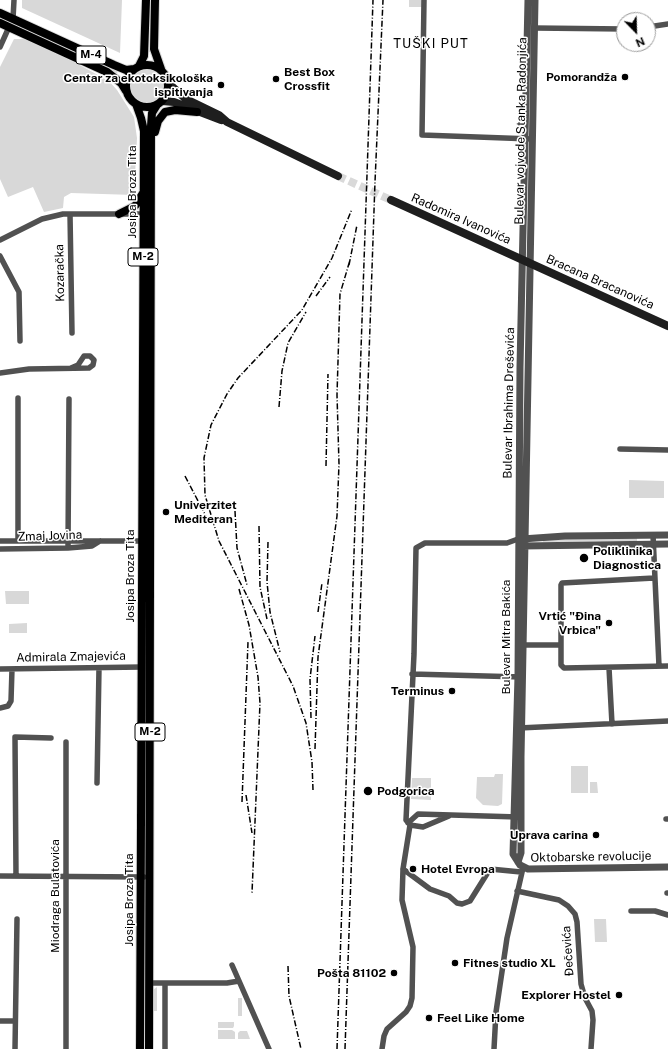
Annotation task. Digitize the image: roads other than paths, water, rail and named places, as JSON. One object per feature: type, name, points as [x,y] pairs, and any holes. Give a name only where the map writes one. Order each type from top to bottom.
[{"type":"main road","points":[[126,91],[127,79],[136,68],[144,54],[146,0]]},
{"type":"main road","points":[[155,0],[154,49],[168,83],[186,99],[219,115],[228,122]]},
{"type":"main road","name":"M-4","points":[[0,12],[126,70],[136,68]]},
{"type":"main road","name":"M-4","points":[[0,23],[107,72],[121,83],[126,91]]},
{"type":"main road","points":[[136,68],[150,65],[161,69]]},
{"type":"main road","name":"M-2","points":[[159,103],[168,91],[168,83]]},
{"type":"main road","name":"M-2","points":[[126,91],[136,104]]},
{"type":"main road","points":[[136,104],[146,107],[159,103],[174,102],[197,112],[228,122],[338,176]]},
{"type":"main road","name":"Josipa Broza Tita","points":[[149,1049],[150,877],[146,542],[147,214],[151,152],[151,118],[159,103]]},
{"type":"main road","name":"Josipa Broza Tita","points":[[136,104],[142,118],[144,131],[144,191],[147,214]]},
{"type":"main road","points":[[151,152],[156,124],[162,114],[170,110],[197,112]]},
{"type":"main road","points":[[120,214],[137,204],[144,191]]},
{"type":"main road","name":"Radomira Ivanovića","points":[[390,200],[526,261]]},
{"type":"main road","name":"Bracana Bracanovića","points":[[526,261],[668,326]]},
{"type":"main road","name":"Josipa Broza Tita","points":[[140,1049],[142,667],[146,542]]},
{"type":"street","points":[[13,19],[14,0]]},
{"type":"street","points":[[424,0],[422,135],[528,138]]},
{"type":"street","name":"Bulevar vojvode Stanka Radonjića","points":[[526,261],[528,0]]},
{"type":"street","name":"Bulevar vojvode Stanka Radonjića","points":[[528,138],[535,0]]},
{"type":"street","points":[[656,25],[668,24]]},
{"type":"street","points":[[0,47],[9,27]]},
{"type":"street","points":[[534,28],[616,29]]},
{"type":"street","points":[[0,240],[42,219],[70,214],[147,214]]},
{"type":"street","name":"Kozaračka","points":[[70,214],[72,333]]},
{"type":"street","points":[[0,256],[19,292],[20,341]]},
{"type":"street","name":"Bulevar Ibrahima Dreševića","points":[[522,543],[526,261]]},
{"type":"street","points":[[0,373],[29,369],[71,368]]},
{"type":"street","points":[[18,398],[18,541]]},
{"type":"street","points":[[68,548],[70,399]]},
{"type":"street","points":[[620,449],[668,450]]},
{"type":"street","points":[[653,535],[659,666]]},
{"type":"street","points":[[522,543],[668,535]]},
{"type":"street","name":"Zmaj Jovina","points":[[0,541],[146,542]]},
{"type":"street","name":"Zmaj Jovina","points":[[0,549],[68,548],[92,546],[100,541]]},
{"type":"street","points":[[382,1049],[384,1036],[387,1029],[406,1012],[410,1006],[412,998],[413,947],[402,900],[403,869],[409,824],[407,806],[416,548],[425,543],[668,544]]},
{"type":"street","name":"Bulevar Mitra Bakića","points":[[520,867],[513,854],[517,817],[521,676],[520,645],[522,543]]},
{"type":"street","points":[[654,578],[562,583],[562,665],[564,668],[668,666]]},
{"type":"street","points":[[520,645],[561,645]]},
{"type":"street","name":"Admirala Zmajevića","points":[[0,669],[142,667]]},
{"type":"street","points":[[97,783],[99,668]]},
{"type":"street","points":[[609,668],[612,724]]},
{"type":"street","points":[[0,708],[8,706],[11,701],[12,669]]},
{"type":"street","points":[[412,674],[521,676]]},
{"type":"street","points":[[519,728],[668,721]]},
{"type":"street","points":[[16,876],[15,737],[50,738]]},
{"type":"street","name":"Miodraga Bulatovića","points":[[66,742],[66,1049]]},
{"type":"street","points":[[407,806],[418,814],[517,817]]},
{"type":"street","points":[[409,824],[418,814]]},
{"type":"street","points":[[409,824],[423,827],[449,816]]},
{"type":"street","points":[[403,869],[430,889],[449,896],[457,903],[462,904],[470,901],[490,869],[520,867],[496,1012],[494,1049]]},
{"type":"street","name":"Oktobarske revolucije","points":[[520,867],[528,870],[668,867]]},
{"type":"street","points":[[0,876],[150,877]]},
{"type":"street","name":"Đečevića","points":[[517,891],[559,900],[568,906],[575,914],[577,922],[581,984],[594,1020],[591,1049]]},
{"type":"street","points":[[631,912],[655,911],[668,915]]},
{"type":"street","points":[[15,1049],[17,918]]},
{"type":"street","points":[[232,965],[269,1049]]},
{"type":"street","points":[[149,983],[227,983],[239,981]]},
{"type":"street","points":[[165,983],[165,1049]]},
{"type":"street","points":[[0,1021],[15,1022]]},
{"type":"tunnel","points":[[338,176],[391,200]]},
{"type":"railway","points":[[337,1049],[373,0]]},
{"type":"railway","points":[[345,1049],[375,182],[383,0]]},
{"type":"railway","points":[[313,790],[312,762],[306,723],[293,686],[219,541],[205,495],[204,458],[211,425],[227,394],[238,378],[302,310],[332,258],[352,209]]},
{"type":"railway","points":[[349,265],[357,225]]},
{"type":"railway","points":[[315,749],[318,657],[337,516],[339,464],[337,395],[340,294],[350,260]]},
{"type":"railway","points":[[316,296],[330,277]]},
{"type":"railway","points":[[279,407],[282,371],[288,343],[306,312]]},
{"type":"railway","points":[[326,466],[328,374]]},
{"type":"railway","points":[[185,476],[208,520]]},
{"type":"railway","points":[[235,511],[237,548],[247,585]]},
{"type":"railway","points":[[259,526],[260,587],[267,619]]},
{"type":"railway","points":[[268,542],[267,582],[270,612],[280,652]]},
{"type":"railway","points":[[318,612],[322,583]]},
{"type":"railway","points":[[239,589],[249,625],[258,677],[260,703],[252,893]]},
{"type":"railway","points":[[311,718],[310,679],[315,636]]},
{"type":"railway","points":[[242,802],[248,642]]},
{"type":"railway","points":[[246,795],[252,833]]},
{"type":"railway","points":[[288,966],[289,996],[301,1049]]},
{"type":"place","name":"Pomorandža","points":[[625,77]]},
{"type":"place","name":"Best Box Crossfit","points":[[276,79]]},
{"type":"place","name":"Centar za ekotoksikološka ispitivanja","points":[[221,85]]},
{"type":"place","name":"Univerzitet Mediteran","points":[[166,512]]},
{"type":"place","name":"Poliklinika Diagnostica","points":[[584,558]]},
{"type":"place","name":"Vrtić \"Đina Vrbica\"","points":[[609,623]]},
{"type":"place","name":"Terminus","points":[[452,691]]},
{"type":"place","name":"Podgorica","points":[[368,791]]},
{"type":"place","name":"Uprava carina","points":[[596,835]]},
{"type":"place","name":"Hotel Evropa","points":[[413,869]]},
{"type":"place","name":"Fitnes studio XL","points":[[455,963]]},
{"type":"place","name":"Pošta 81102","points":[[394,973]]},
{"type":"place","name":"Explorer Hostel","points":[[619,995]]},
{"type":"place","name":"Feel Like Home","points":[[429,1018]]},
{"type":"district","name":"TUŠKI PUT","points":[[431,44]]}]
